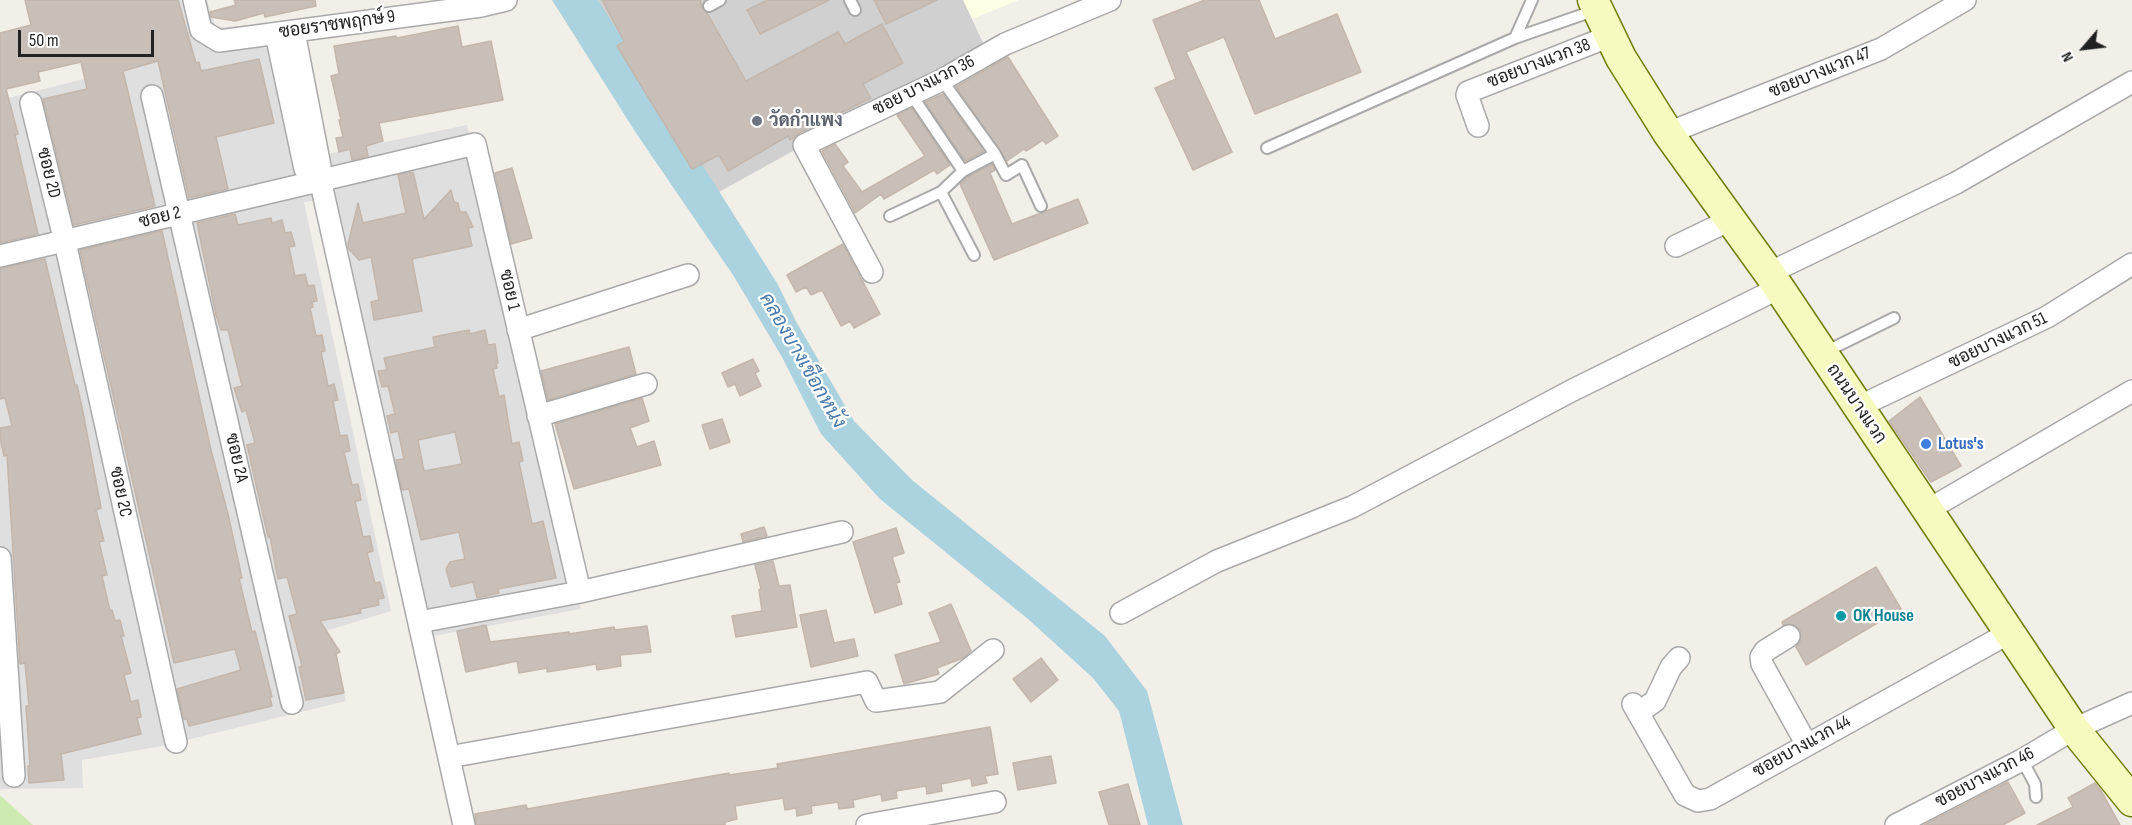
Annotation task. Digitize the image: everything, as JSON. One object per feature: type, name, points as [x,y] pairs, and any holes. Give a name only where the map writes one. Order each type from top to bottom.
[{"type":"main road","name":"ถนนบางแวก","points":[[1595,5],[1641,92],[1668,133],[1774,281],[2074,729],[2132,801]]},
{"type":"street","name":"ซอยราชพฤกษ์ 9","points":[[194,0],[201,30],[219,42],[481,6],[506,0]]},
{"type":"street","name":"ซอย บางแวก 36","points":[[872,272],[804,145],[942,80],[1005,44],[1110,0]]},
{"type":"street","name":"ซอยบางแวก 47","points":[[1668,133],[1881,49],[1965,0]]},
{"type":"street","points":[[285,33],[320,166],[320,179],[464,825]]},
{"type":"street","name":"ซอยบางแวก 38","points":[[1478,126],[1467,95],[1468,92],[1610,36]]},
{"type":"street","points":[[1121,613],[1217,561],[1352,507],[1956,183],[2132,82]]},
{"type":"street","name":"ซอย 2A","points":[[152,96],[181,213],[292,703]]},
{"type":"street","name":"ซอย 2D","points":[[31,103],[65,242]]},
{"type":"street","name":"ซอย 1","points":[[320,179],[475,144],[580,592]]},
{"type":"street","name":"ซอย 2","points":[[0,256],[320,179]]},
{"type":"street","points":[[1676,246],[1730,220]]},
{"type":"street","name":"ซอย 2C","points":[[65,242],[176,742]]},
{"type":"street","name":"ซอยบางแวก 51","points":[[1858,407],[2047,317],[2132,264]]},
{"type":"street","points":[[518,330],[688,275]]},
{"type":"street","points":[[538,416],[646,384]]},
{"type":"street","points":[[1926,511],[2132,392]]},
{"type":"street","points":[[419,622],[580,592],[842,532]]},
{"type":"street","points":[[0,558],[14,776]]},
{"type":"street","name":"ซอยบางแวก 44","points":[[1679,658],[1671,667],[1655,701],[1636,708],[1685,795],[1698,801],[1710,799],[2008,633]]},
{"type":"street","points":[[1789,636],[1765,651],[1761,657],[1762,664],[1807,745]]},
{"type":"street","points":[[449,757],[867,682],[876,701],[940,692],[993,650]]},
{"type":"street","name":"ซอยบางแวก 46","points":[[1896,825],[2022,760],[2074,729],[2132,703]]},
{"type":"street","points":[[867,825],[995,802]]},
{"type":"lane","points":[[709,6],[720,0]]},
{"type":"lane","points":[[1515,38],[1532,0]]},
{"type":"lane","points":[[1267,148],[1595,5]]},
{"type":"lane","points":[[942,80],[995,154],[1006,175],[1022,165],[1041,206]]},
{"type":"lane","points":[[911,94],[963,171]]},
{"type":"lane","points":[[890,216],[941,192],[963,171],[995,154]]},
{"type":"lane","points":[[941,192],[974,255]]},
{"type":"lane","points":[[1822,353],[1894,318]]},
{"type":"lane","points":[[2022,760],[2035,784],[2036,797]]},
{"type":"shaded area","points":[[178,0],[207,0],[216,28],[287,22],[318,156],[467,125],[581,609],[422,638],[324,199],[304,202],[391,611],[326,631],[346,701],[162,746],[82,760],[83,788],[0,789],[0,100],[192,52]]},
{"type":"shaded area","name":"วัดกำแพง","points":[[596,0],[963,0],[984,45],[710,197]]},
{"type":"shaded area","points":[[963,0],[1019,0],[972,19]]},
{"type":"green space","points":[[1,796],[33,825],[0,825]]},
{"type":"water","name":"คลองบางเชือกหนัง","points":[[552,0],[598,0],[777,283],[798,325],[854,421],[912,480],[1105,636],[1147,691],[1183,825],[1148,825],[1119,711],[1093,678],[1028,619],[880,499],[821,434],[782,357],[733,275],[636,133]]},
{"type":"building","points":[[25,0],[178,0],[196,63],[199,62],[201,71],[259,59],[274,123],[216,137],[228,189],[189,198],[158,61],[123,71],[155,206],[74,225],[43,99],[87,89],[81,62],[38,72],[40,81],[6,89],[18,134],[15,135],[38,234],[0,243],[0,33],[31,25]]},
{"type":"building","points":[[234,0],[315,0],[316,6],[265,17],[264,13],[235,21],[211,17],[210,12],[236,5]]},
{"type":"building","points":[[602,0],[700,0],[703,10],[707,13],[746,81],[838,32],[845,44],[882,24],[903,63],[863,84],[871,98],[799,133],[790,140],[788,136],[728,171],[719,155],[692,169],[617,46],[624,41]]},
{"type":"building","points":[[768,0],[829,0],[760,34],[747,10]]},
{"type":"building","points":[[874,0],[937,0],[886,24]]},
{"type":"building","points":[[1205,0],[1259,0],[1275,39],[1337,14],[1361,72],[1255,114],[1224,37],[1186,52],[1232,152],[1193,170],[1155,88],[1176,79],[1153,20]]},
{"type":"building","points":[[458,26],[462,47],[491,41],[503,100],[379,123],[383,141],[366,146],[368,156],[352,160],[350,149],[339,152],[336,138],[343,137],[331,76],[339,74],[334,46],[396,36],[397,38]]},
{"type":"building","points":[[1008,57],[1058,136],[1046,144],[1043,140],[1026,151],[1024,149],[1007,161],[956,87]]},
{"type":"building","points":[[943,94],[984,151],[965,161],[925,102]]},
{"type":"building","points":[[912,108],[950,165],[937,174],[934,170],[884,199],[881,194],[855,213],[822,151],[835,144],[848,162],[843,166],[862,192],[925,156],[897,115]]},
{"type":"building","points":[[992,164],[995,170],[990,173],[1012,224],[1078,199],[1088,223],[994,260],[960,184],[967,177]]},
{"type":"building","points":[[512,168],[532,238],[511,244],[495,173]]},
{"type":"building","points":[[413,172],[424,219],[451,190],[454,202],[458,203],[460,212],[466,212],[473,227],[468,228],[472,246],[412,259],[422,311],[374,320],[371,302],[379,300],[371,257],[359,260],[349,249],[348,244],[358,203],[363,223],[406,213],[398,175]]},
{"type":"building","points":[[235,214],[238,225],[271,218],[272,223],[282,220],[285,233],[291,232],[295,246],[289,247],[295,276],[305,274],[308,286],[314,285],[317,301],[312,302],[313,307],[310,308],[316,336],[322,335],[325,351],[321,352],[328,386],[334,384],[338,400],[333,401],[340,436],[347,435],[350,451],[344,452],[352,485],[358,484],[361,500],[355,501],[363,537],[370,536],[373,551],[367,553],[375,583],[380,582],[384,598],[378,599],[379,605],[360,609],[361,613],[320,621],[340,652],[336,654],[344,693],[306,700],[299,667],[302,666],[289,616],[297,614],[287,577],[278,579],[247,445],[255,443],[246,410],[242,412],[234,388],[242,386],[228,330],[221,330],[216,315],[197,223]]},
{"type":"building","points":[[162,231],[211,450],[228,514],[242,578],[239,578],[252,632],[255,631],[272,697],[270,698],[272,706],[189,726],[187,719],[184,719],[177,689],[241,670],[235,649],[174,663],[80,250]]},
{"type":"building","points":[[843,244],[880,314],[854,328],[850,321],[841,326],[822,290],[811,295],[806,287],[796,292],[787,275]]},
{"type":"building","points":[[45,259],[83,412],[101,508],[96,510],[104,541],[99,542],[107,575],[102,576],[110,611],[112,610],[115,621],[120,620],[124,636],[121,636],[131,673],[124,675],[131,702],[138,700],[141,717],[137,718],[141,734],[61,754],[64,780],[29,783],[26,706],[29,706],[25,663],[20,664],[7,455],[4,456],[0,438],[0,428],[12,426],[5,398],[0,399],[0,268]]},
{"type":"building","points":[[469,330],[470,334],[485,330],[488,345],[495,344],[498,363],[496,363],[497,368],[493,369],[499,397],[504,395],[512,444],[519,442],[523,461],[519,462],[532,524],[543,521],[556,578],[498,589],[499,593],[477,598],[473,582],[451,587],[446,569],[450,562],[465,559],[459,532],[421,540],[409,489],[402,490],[396,460],[404,459],[398,431],[391,433],[387,416],[395,414],[388,386],[382,387],[378,371],[387,370],[384,358],[435,347],[433,337]],"holes":[[[455,432],[462,464],[424,471],[418,440]]]},
{"type":"building","points":[[629,347],[636,374],[548,400],[541,371]]},
{"type":"building","points":[[753,359],[759,371],[755,373],[761,386],[740,396],[735,384],[728,387],[722,373]]},
{"type":"building","name":"Lotus's","points":[[1920,397],[1961,466],[1931,482],[1889,421]]},
{"type":"building","points":[[642,398],[649,421],[630,428],[637,447],[654,441],[661,465],[574,489],[555,424]]},
{"type":"building","points":[[722,419],[730,442],[710,449],[702,425]]},
{"type":"building","points":[[764,527],[767,536],[743,542],[741,534]]},
{"type":"building","points":[[896,528],[904,553],[892,557],[900,582],[896,583],[902,604],[875,613],[853,542]]},
{"type":"building","points":[[773,561],[779,586],[790,585],[797,627],[736,637],[732,616],[762,611],[759,590],[761,589],[755,565]]},
{"type":"building","name":"OK House","points":[[1876,567],[1901,609],[1806,665],[1796,647],[1800,641],[1800,630],[1794,625],[1783,625],[1782,622]]},
{"type":"building","points":[[951,604],[971,651],[963,658],[937,668],[939,674],[904,684],[895,655],[941,642],[929,613]]},
{"type":"building","points":[[826,610],[834,643],[854,639],[858,656],[811,667],[800,615]]},
{"type":"building","points":[[486,625],[490,642],[614,627],[615,630],[647,626],[651,652],[620,655],[621,666],[597,670],[596,664],[547,672],[547,668],[519,673],[517,661],[466,672],[457,631]]},
{"type":"building","points":[[1041,658],[1058,680],[1031,702],[1013,679]]},
{"type":"building","points":[[990,727],[998,774],[985,776],[987,783],[972,786],[971,778],[941,784],[942,791],[927,794],[926,786],[896,791],[897,798],[882,801],[881,794],[853,800],[854,807],[839,809],[838,802],[811,806],[812,813],[797,816],[796,808],[785,810],[783,798],[735,806],[737,819],[725,822],[725,825],[476,825],[475,814],[526,805],[527,809],[729,773],[729,775],[778,768],[777,764]]},
{"type":"building","points":[[1051,756],[1056,783],[1018,790],[1013,763]]},
{"type":"building","points":[[2008,782],[2025,813],[2003,825],[1924,825]]},
{"type":"building","points":[[2095,783],[2120,825],[2037,825],[2073,807],[2068,798]]},
{"type":"building","points":[[1128,784],[1140,825],[1109,825],[1099,792]]},
{"type":"place","name":"วัดกำแพง","points":[[757,121]]},
{"type":"place","name":"Lotus's","points":[[1926,444]]},
{"type":"place","name":"OK House","points":[[1841,616]]}]
